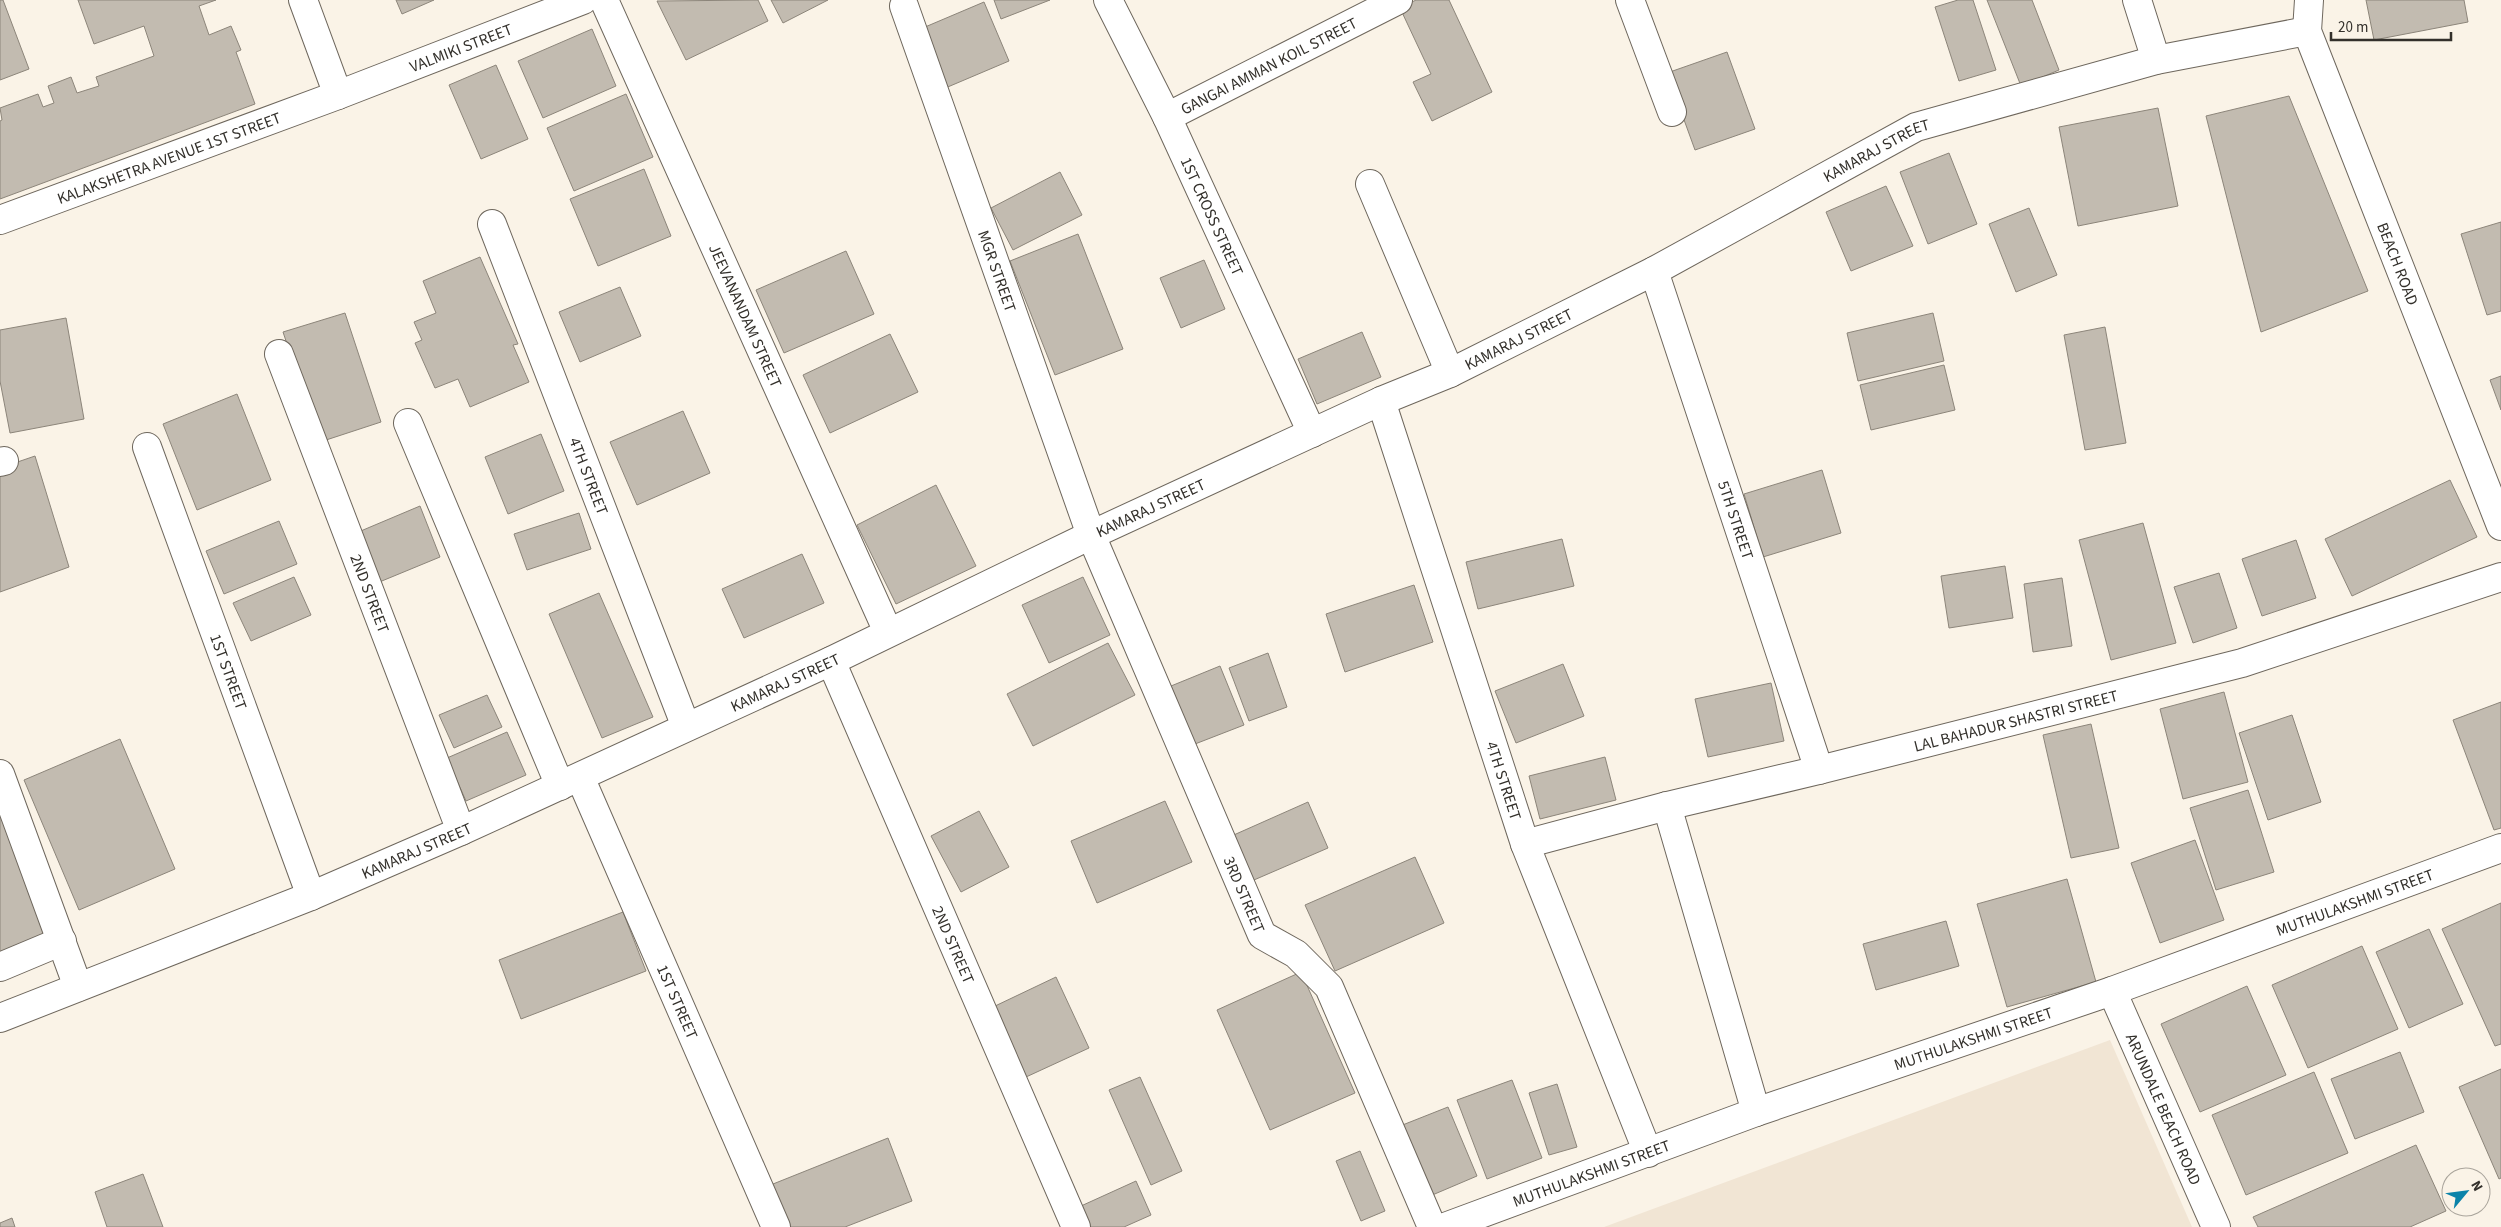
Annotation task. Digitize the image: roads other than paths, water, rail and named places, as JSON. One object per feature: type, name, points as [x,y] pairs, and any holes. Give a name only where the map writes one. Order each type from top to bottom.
[{"type":"street","points":[[303,0],[338,95]]},
{"type":"street","name":"VALMIKI STREET","points":[[338,95],[583,0]]},
{"type":"street","name":"JEEVANANDAM STREET","points":[[604,0],[888,632]]},
{"type":"street","name":"1ST CROSS STREET","points":[[1108,0],[1167,117],[1312,433]]},
{"type":"street","name":"GANGAI AMMAN KOIL STREET","points":[[1167,117],[1398,0]]},
{"type":"street","points":[[1630,0],[1672,112]]},
{"type":"street","points":[[2137,0],[2156,60]]},
{"type":"street","name":"BEACH ROAD","points":[[2309,0],[2307,31],[2501,526]]},
{"type":"street","name":"MGR STREET","points":[[904,6],[1091,535]]},
{"type":"street","name":"KAMARAJ STREET","points":[[0,1018],[311,896],[462,831],[831,660],[1091,535],[1381,401],[1450,373],[1654,271],[1916,127],[2156,60],[2307,31]]},
{"type":"street","name":"KALAKSHETRA AVENUE 1ST STREET","points":[[0,220],[338,95]]},
{"type":"street","points":[[1370,184],[1450,373]]},
{"type":"street","name":"4TH STREET","points":[[492,224],[686,727]]},
{"type":"street","name":"5TH STREET","points":[[1654,271],[1819,770]]},
{"type":"street","name":"2ND STREET","points":[[279,354],[462,831]]},
{"type":"street","name":"4TH STREET","points":[[1381,401],[1525,844],[1648,1153]]},
{"type":"street","name":"1ST STREET","points":[[408,423],[570,781],[776,1227]]},
{"type":"street","name":"1ST STREET","points":[[147,447],[311,896]]},
{"type":"street","name":"3RD STREET","points":[[1091,535],[1262,934],[1296,954],[1329,987],[1432,1227]]},
{"type":"street","name":"LAL BAHADUR SHASTRI STREET","points":[[1525,844],[1668,806],[2242,664],[2501,577]]},
{"type":"street","name":"2ND STREET","points":[[831,660],[1076,1227]]},
{"type":"street","points":[[0,774],[78,987]]},
{"type":"street","points":[[1668,806],[1756,1112]]},
{"type":"street","name":"MUTHULAKSHMI STREET","points":[[1445,1227],[1756,1112],[2112,991],[2501,848]]},
{"type":"street","points":[[0,967],[62,942]]},
{"type":"street","name":"ARUNDALE BEACH ROAD","points":[[2112,991],[2216,1227]]}]
